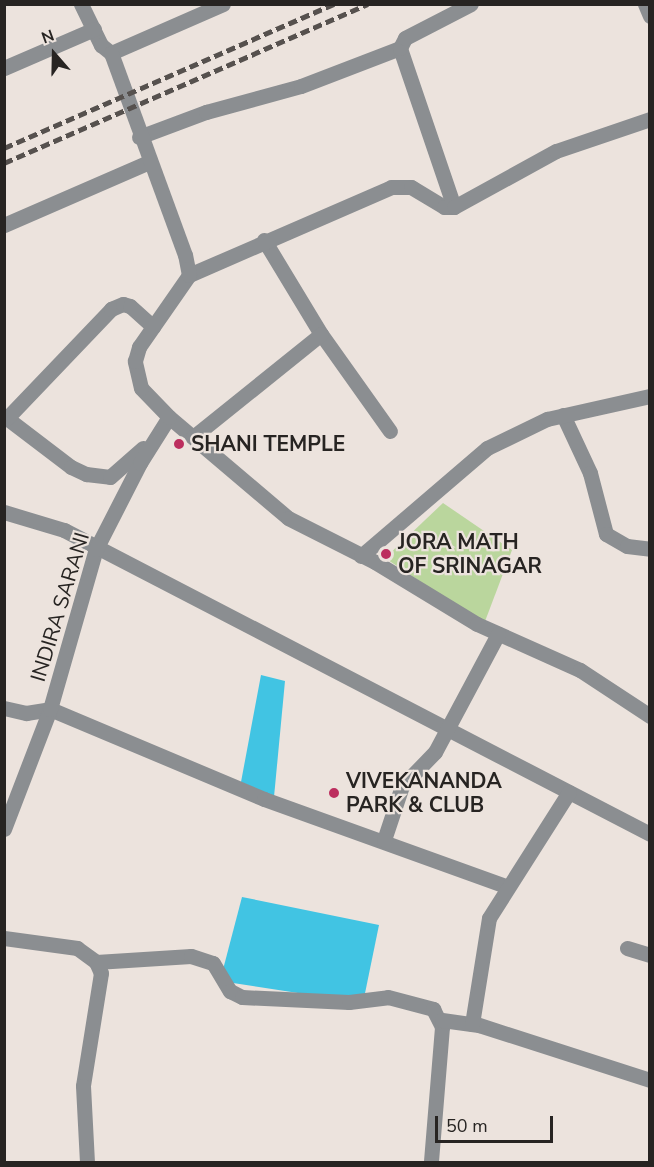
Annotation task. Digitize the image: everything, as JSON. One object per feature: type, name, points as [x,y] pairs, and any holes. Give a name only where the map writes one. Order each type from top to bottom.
[{"type":"street","points":[[81,4],[101,45],[111,53],[139,137],[186,255],[189,275]]},
{"type":"street","points":[[111,53],[223,4]]},
{"type":"street","points":[[139,137],[206,112],[301,86],[400,48],[405,38],[471,4]]},
{"type":"street","points":[[645,4],[650,16]]},
{"type":"street","points":[[4,68],[94,29]]},
{"type":"street","points":[[400,48],[454,207]]},
{"type":"street","points":[[650,119],[556,151],[454,207],[444,207],[411,187],[391,187],[264,240],[189,275],[139,347],[137,373],[150,400],[288,518],[361,556],[498,634],[580,670],[650,716]]},
{"type":"street","points":[[4,225],[149,162]]},
{"type":"street","points":[[264,240],[321,334],[390,432]]},
{"type":"street","points":[[153,327],[130,306],[123,304],[111,309],[6,417],[71,467],[86,474],[110,477],[160,431]]},
{"type":"street","points":[[193,437],[321,334]]},
{"type":"street","points":[[361,556],[487,448],[563,415],[650,396]]},
{"type":"street","points":[[563,415],[590,473],[606,534],[627,546],[650,549]]},
{"type":"street","name":"INDIRA SARANI","points":[[4,829],[50,709],[96,549],[169,417]]},
{"type":"street","points":[[4,512],[64,530],[96,549],[194,596],[445,730],[650,834]]},
{"type":"street","points":[[384,840],[402,786],[424,766],[498,634]]},
{"type":"street","points":[[4,708],[26,713],[50,709],[264,799],[384,840],[505,886]]},
{"type":"street","points":[[472,1024],[484,931],[505,886],[569,792]]},
{"type":"street","points":[[4,938],[77,948],[96,962],[191,956],[213,963],[230,991],[242,997],[349,1002],[388,998],[433,1009],[442,1020],[472,1024],[650,1080]]},
{"type":"street","points":[[627,948],[650,955]]},
{"type":"street","points":[[87,1162],[83,1086],[102,987],[96,962]]},
{"type":"street","points":[[431,1162],[442,1020]]},
{"type":"green space","points":[[443,503],[512,550],[484,624],[385,558]]},
{"type":"water","points":[[261,675],[285,681],[274,797],[241,782]]},
{"type":"water","points":[[242,897],[379,925],[363,1003],[220,981]]},
{"type":"railway","points":[[4,148],[334,4]]},
{"type":"railway","points":[[4,163],[368,4]]},
{"type":"place","name":"SHANI TEMPLE","points":[[179,444]]},
{"type":"place","name":"JORA MATH OF SRINAGAR","points":[[386,554]]},
{"type":"place","name":"VIVEKANANDA PARK & CLUB","points":[[334,793]]}]
